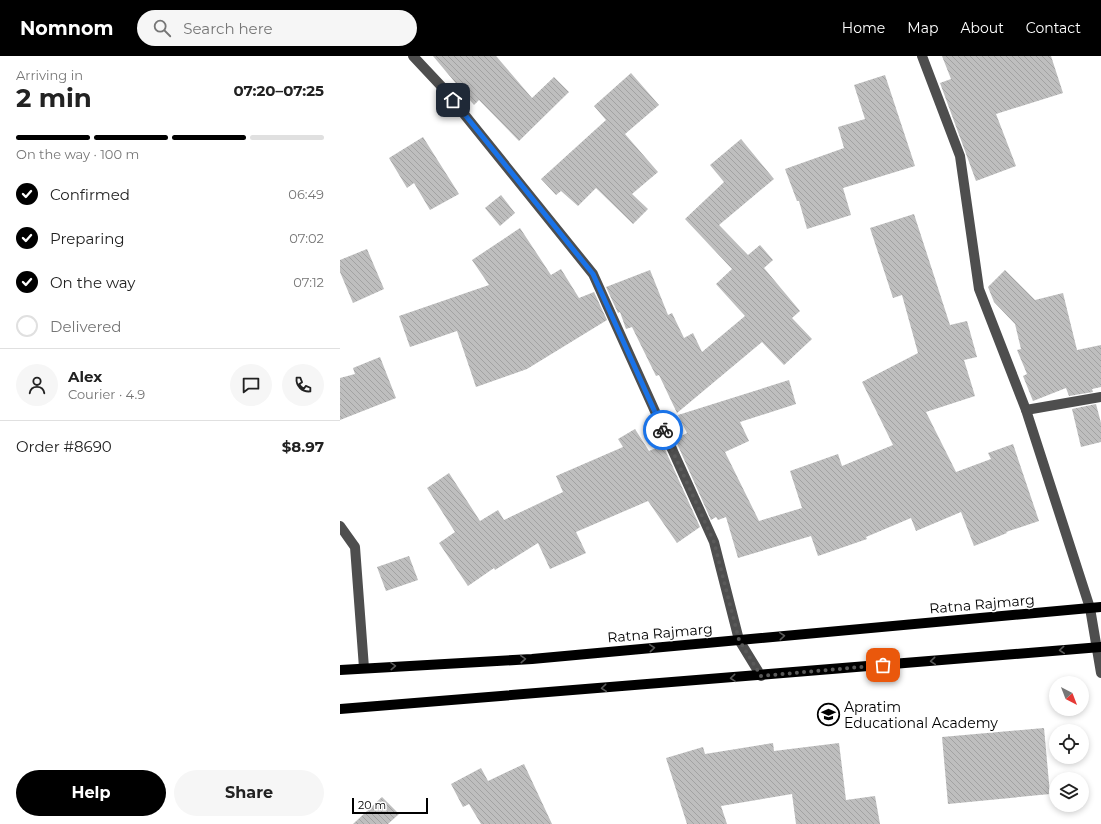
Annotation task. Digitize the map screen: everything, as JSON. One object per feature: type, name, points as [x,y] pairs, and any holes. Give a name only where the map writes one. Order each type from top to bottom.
[{"type":"main road","name":"Ratna Rajmarg","points":[[340,670],[532,658],[1101,607]]},
{"type":"main road","points":[[340,709],[761,676],[1099,647]]},
{"type":"street","points":[[413,56],[443,88],[593,274],[714,542],[739,640],[761,676]]},
{"type":"street","points":[[922,56],[960,156],[979,288],[1026,410],[1090,608],[1099,647],[1101,673]]},
{"type":"street","points":[[1026,410],[1101,398]]},
{"type":"street","points":[[340,526],[355,547],[364,668]]},
{"type":"building","points":[[433,56],[496,56],[532,98],[554,77],[569,92],[519,141],[479,100],[474,105]]},
{"type":"building","points":[[942,56],[1051,56],[1063,93],[996,114],[1016,166],[976,181],[940,83],[951,79]]},
{"type":"building","points":[[631,73],[659,105],[625,134],[658,172],[632,194],[648,209],[633,224],[596,188],[578,206],[561,191],[556,195],[541,179],[606,120],[594,106]]},
{"type":"building","points":[[885,75],[915,166],[843,188],[851,215],[807,229],[799,201],[797,201],[785,169],[844,148],[838,127],[865,119],[854,85]]},
{"type":"building","points":[[423,137],[459,194],[430,210],[414,183],[407,188],[389,158]]},
{"type":"building","points":[[741,139],[774,179],[719,225],[748,255],[760,245],[773,260],[764,268],[800,311],[792,318],[812,339],[784,365],[762,342],[677,413],[659,375],[656,376],[632,327],[626,329],[620,312],[618,313],[606,287],[650,270],[668,315],[672,313],[684,338],[693,333],[702,352],[745,316],[716,284],[732,269],[685,219],[724,182],[710,165]]},
{"type":"building","points":[[501,195],[515,213],[500,226],[485,208]]},
{"type":"building","points":[[914,214],[950,325],[967,321],[977,357],[964,360],[975,396],[926,412],[956,472],[991,459],[988,453],[1013,444],[1039,521],[1006,532],[1007,533],[974,546],[961,512],[916,531],[911,518],[866,537],[867,539],[818,556],[811,536],[738,558],[726,517],[718,520],[716,517],[711,520],[675,439],[687,433],[678,415],[789,380],[796,404],[740,422],[749,441],[725,452],[759,521],[802,508],[790,471],[838,454],[842,466],[893,445],[862,382],[918,353],[902,295],[893,298],[870,228]]},
{"type":"building","points":[[520,228],[551,275],[561,269],[579,298],[594,292],[607,320],[527,369],[476,387],[457,331],[410,347],[399,316],[489,285],[472,260]]},
{"type":"building","points":[[367,249],[384,289],[353,303],[340,272],[340,260]]},
{"type":"building","points":[[1005,270],[1035,300],[1063,293],[1077,350],[1101,345],[1101,387],[1092,389],[1093,392],[1069,396],[1066,388],[1033,401],[1023,376],[1027,374],[1017,350],[1021,349],[1015,324],[994,302],[988,287]]},
{"type":"building","points":[[380,357],[396,398],[340,420],[340,378],[355,374],[353,368]]},
{"type":"building","points":[[1096,404],[1101,423],[1101,442],[1081,447],[1072,409]]},
{"type":"building","points":[[635,429],[649,451],[663,445],[700,527],[677,543],[648,501],[576,532],[586,553],[550,569],[538,543],[495,570],[494,568],[468,586],[439,543],[455,532],[427,488],[449,473],[480,521],[498,510],[504,520],[563,492],[556,476],[623,447],[618,439]]},
{"type":"building","points":[[409,556],[418,580],[386,591],[377,567]]},
{"type":"building","points":[[1044,728],[1049,794],[948,804],[942,737]]},
{"type":"building","points":[[773,743],[774,751],[839,743],[846,800],[875,796],[880,824],[796,824],[792,794],[721,806],[727,824],[687,824],[666,758],[703,747],[705,754]]},
{"type":"building","points":[[524,764],[552,824],[481,824],[469,804],[463,807],[451,784],[481,768],[488,781]]},
{"type":"building","points":[[382,797],[399,814],[388,824],[353,824]]},
{"type":"way so far","points":[[663,430],[714,542],[739,640],[761,676],[883,665]]},
{"type":"place","name":"Apratim Educational Academy","points":[[829,715]]},
{"type":"route","points":[[453,100],[593,274],[663,430]]}]
